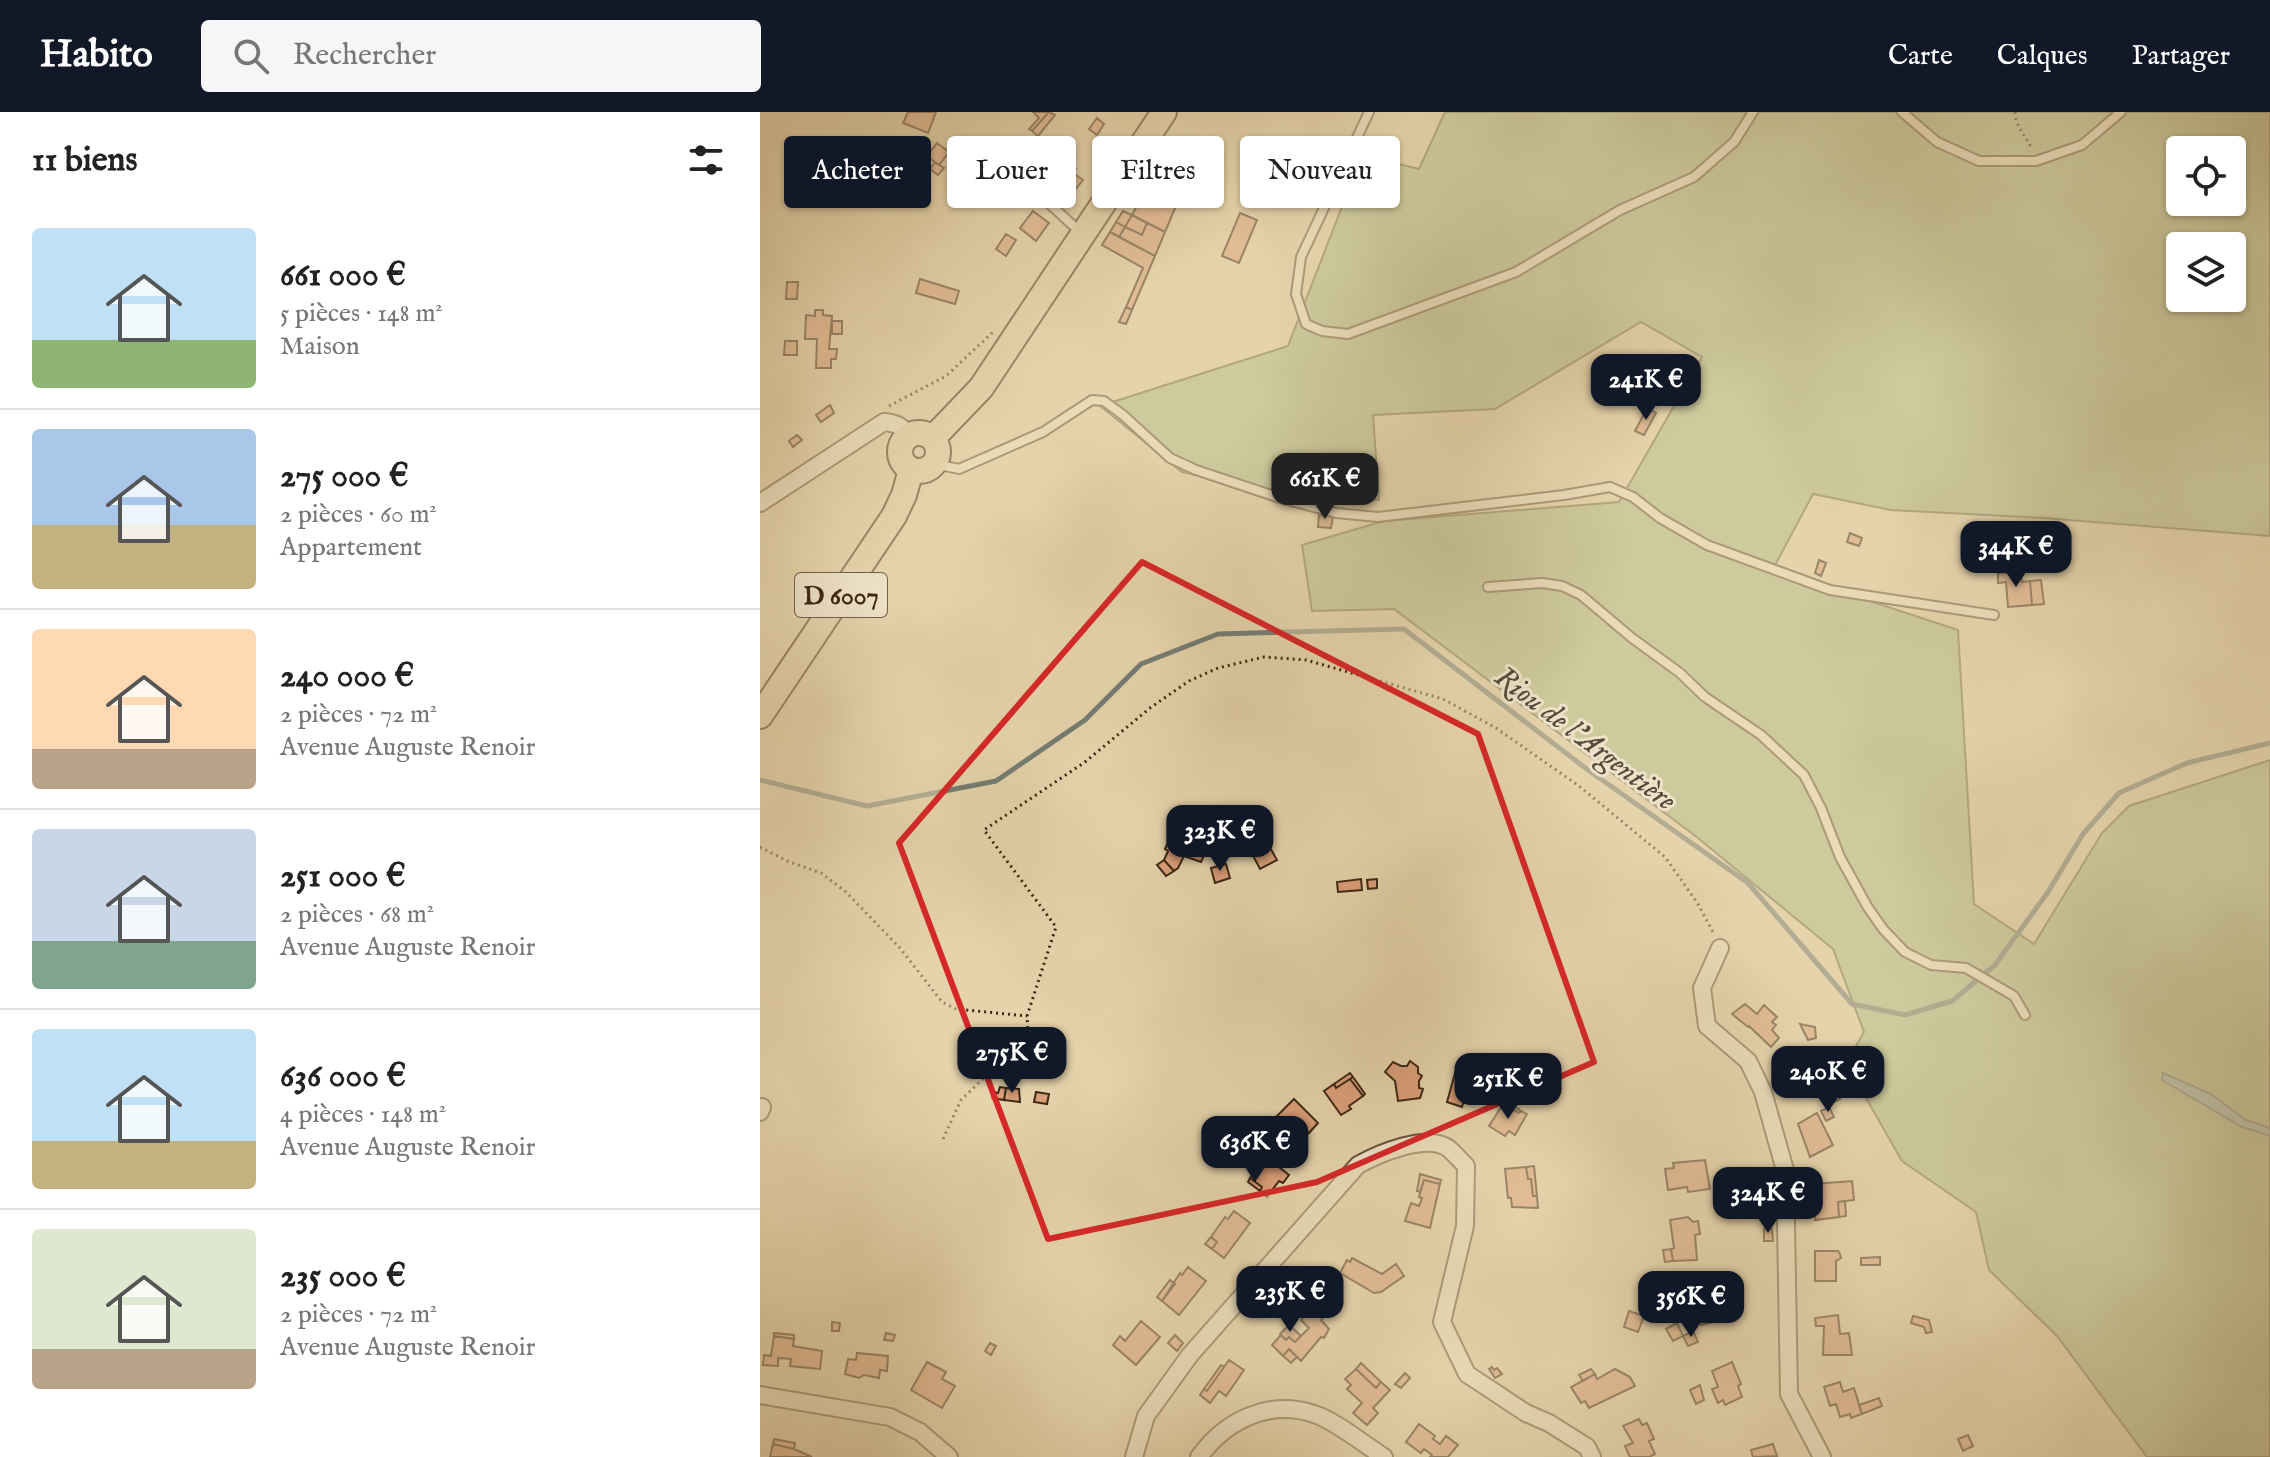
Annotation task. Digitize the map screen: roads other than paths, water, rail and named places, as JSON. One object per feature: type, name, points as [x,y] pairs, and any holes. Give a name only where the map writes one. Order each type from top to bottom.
[{"type":"main road","points":[[921,437],[938,446],[939,455],[923,467],[901,457],[900,449],[921,437],[981,388],[1164,112]]},
{"type":"main road","name":"D 6007","points":[[760,716],[894,516],[923,467]]},
{"type":"street","points":[[760,503],[884,422],[894,423],[921,437]]},
{"type":"street","points":[[1720,948],[1702,988],[1707,1026],[1748,1061],[1763,1092],[1785,1170],[1789,1394],[1822,1457]]},
{"type":"street","points":[[1134,1457],[1146,1416],[1190,1355],[1358,1165],[1385,1150],[1415,1144],[1445,1146],[1466,1166],[1465,1226],[1442,1322],[1467,1374],[1526,1413],[1549,1423],[1587,1447],[1592,1457]]},
{"type":"street","points":[[760,1395],[890,1417],[920,1432],[949,1457]]},
{"type":"street","points":[[1199,1457],[1236,1420],[1276,1407],[1316,1414],[1384,1457]]},
{"type":"lane","points":[[1369,112],[1301,257],[1296,294],[1306,324],[1322,331],[1348,334],[1516,272],[1620,210],[1694,177],[1734,142],[1753,112]]},
{"type":"lane","points":[[1902,112],[1937,142],[1979,161],[2036,161],[2082,145],[2121,112]]},
{"type":"lane","points":[[1054,208],[1083,234]]},
{"type":"lane","points":[[923,467],[959,469],[1043,432],[1092,400],[1104,401],[1170,458],[1280,498],[1336,513],[1378,517],[1610,487],[1633,497],[1660,518],[1707,545],[1830,590],[1994,615]]},
{"type":"lane","points":[[1488,587],[1542,583],[1562,586],[1581,595],[1680,673],[1705,697],[1761,735],[1804,775],[1840,857],[1883,929],[1905,952],[1931,965],[1966,968],[2014,996],[2025,1015]]},
{"type":"water","points":[[2163,1073],[2211,1094],[2246,1120],[2270,1128],[2270,1136],[2242,1127],[2162,1080]]},
{"type":"waterway","name":"Riou de l'Argentière","points":[[760,780],[867,806],[996,781],[1085,720],[1141,664],[1218,634],[1404,629],[1588,770],[1748,883],[1852,1004],[1905,1015],[1952,1001],[1995,965],[2048,892],[2083,834],[2119,793],[2187,763],[2270,743]]}]
